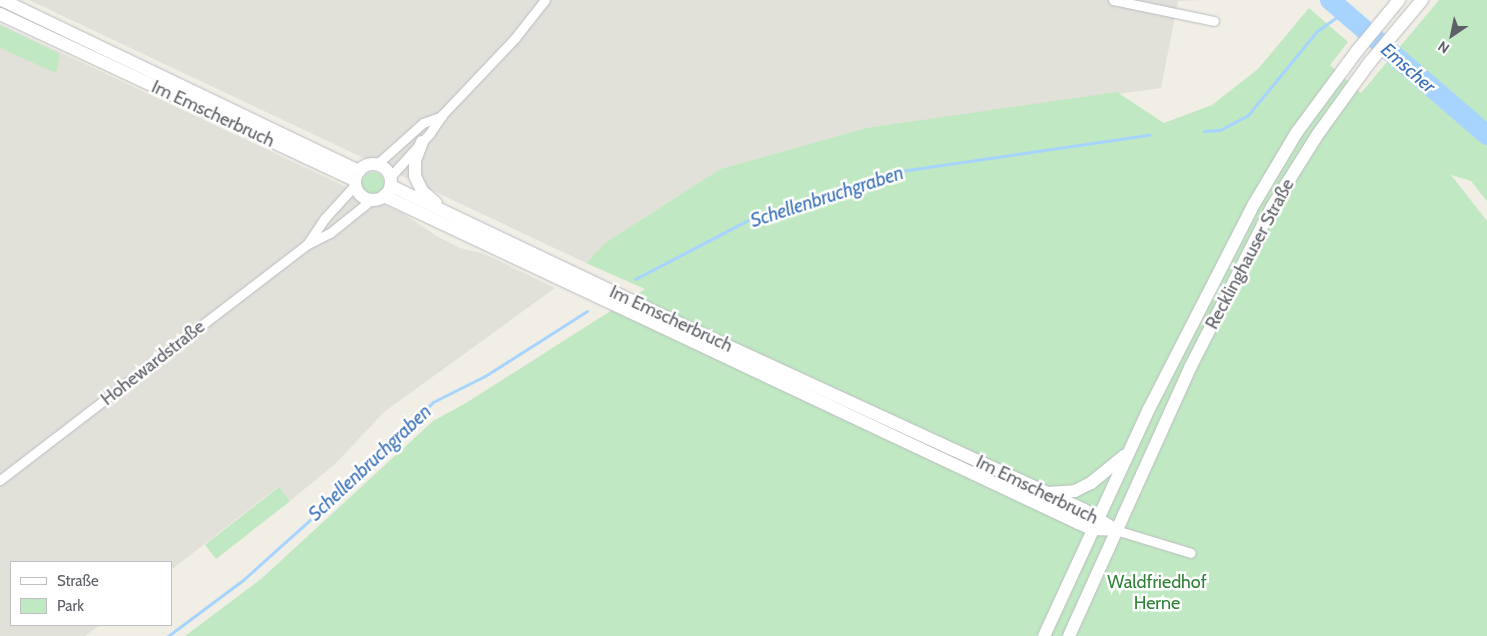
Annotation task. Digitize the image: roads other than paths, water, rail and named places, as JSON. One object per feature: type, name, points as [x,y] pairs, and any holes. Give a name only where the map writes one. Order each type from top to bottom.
[{"type":"main road","name":"Im Emscherbruch","points":[[2,0],[77,35],[356,179],[360,196],[371,200]]},
{"type":"main road","name":"Recklinghauser Straße","points":[[1044,636],[1128,453],[1254,204],[1298,132],[1357,51],[1399,0]]},
{"type":"main road","name":"Recklinghauser Straße","points":[[1069,636],[1187,374],[1272,207],[1318,134],[1370,62],[1422,0]]},
{"type":"main road","name":"Im Emscherbruch","points":[[0,14],[356,179]]},
{"type":"main road","points":[[71,47],[77,35]]},
{"type":"main road","points":[[422,142],[416,160],[415,176],[422,191],[447,212]]},
{"type":"main road","name":"Im Emscherbruch","points":[[376,165],[387,171],[388,186]]},
{"type":"main road","points":[[356,179],[367,166],[376,165]]},
{"type":"main road","name":"Im Emscherbruch","points":[[388,186],[1095,523],[1116,530]]},
{"type":"main road","name":"Im Emscherbruch","points":[[388,186],[447,212],[691,329],[1048,493],[1095,523]]},
{"type":"main road","points":[[371,200],[388,186]]},
{"type":"main road","points":[[1048,493],[1075,491],[1091,482],[1128,453]]},
{"type":"street","points":[[388,186],[442,116],[515,38],[545,0]]},
{"type":"street","points":[[1114,0],[1214,20]]},
{"type":"street","points":[[376,165],[423,123],[442,116]]},
{"type":"street","name":"Hohewardstraße","points":[[306,245],[324,218],[356,179]]},
{"type":"street","name":"Hohewardstraße","points":[[0,480],[306,245],[330,233],[371,200]]},
{"type":"street","points":[[1116,530],[1156,544],[1167,544],[1191,553]]},
{"type":"waterway","name":"Emscher","points":[[1330,0],[1487,135]]},
{"type":"waterway","name":"Schellenbruchgraben","points":[[1204,131],[1220,130],[1248,115],[1317,31],[1344,12]]},
{"type":"waterway","name":"Schellenbruchgraben","points":[[635,279],[756,216],[887,173],[1149,135]]},
{"type":"waterway","name":"Schellenbruchgraben","points":[[168,636],[243,580],[361,474],[433,402],[485,376],[587,311]]},
{"type":"park label","name":"Waldfriedhof Herne","points":[[1157,593]]}]
